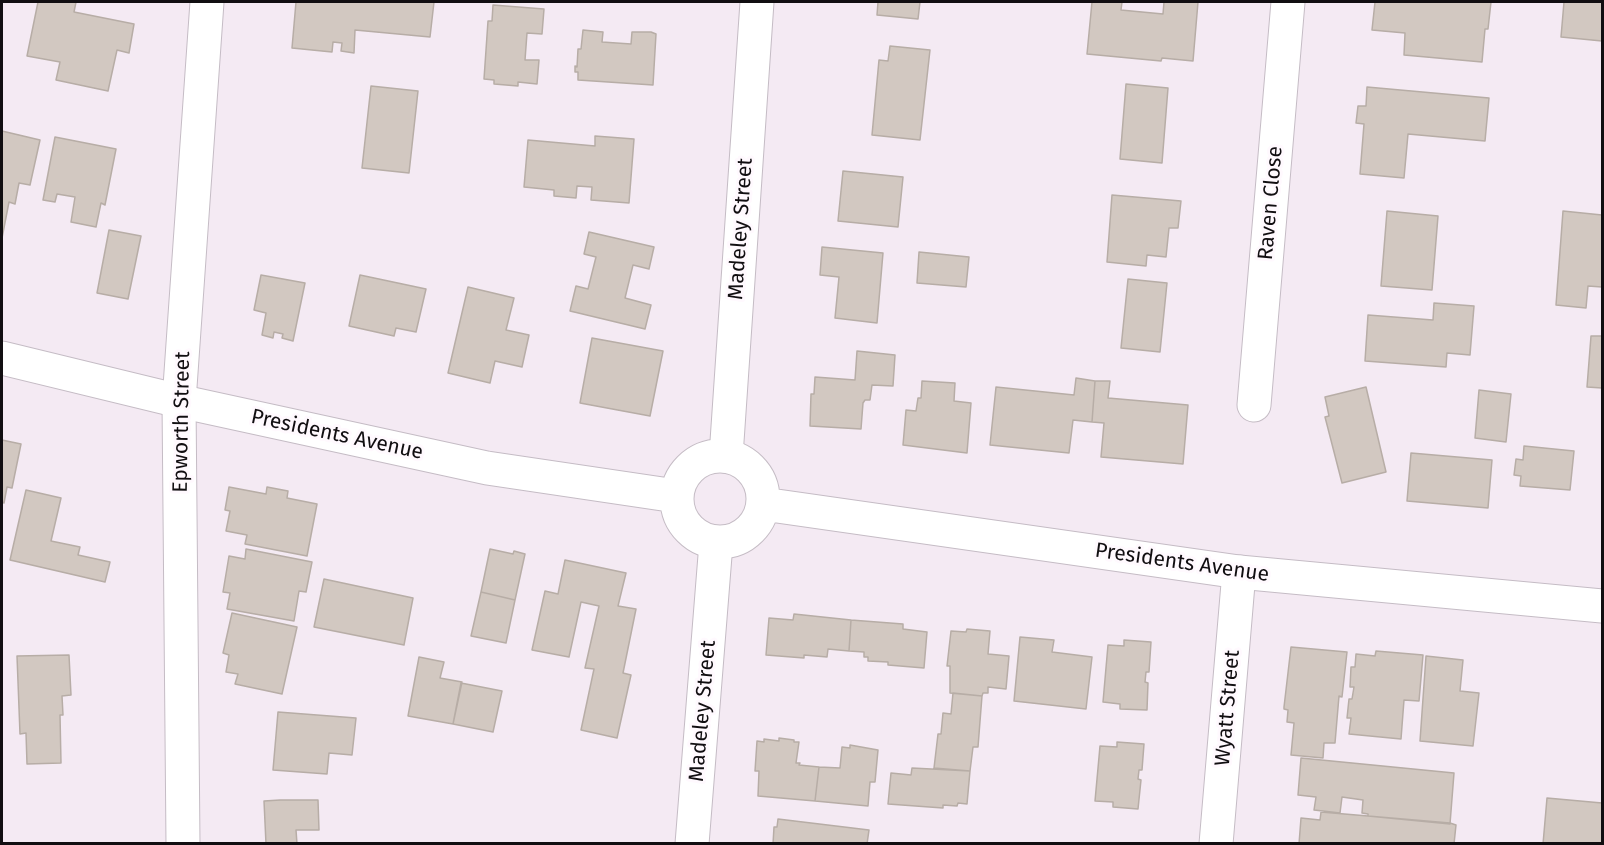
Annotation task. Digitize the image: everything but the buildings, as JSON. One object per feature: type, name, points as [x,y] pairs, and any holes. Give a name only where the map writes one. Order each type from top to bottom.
[{"type":"street","name":"Epworth Street","points":[[183,843],[179,401],[207,2]]},
{"type":"street","name":"Madeley Street","points":[[726,456],[757,2]]},
{"type":"street","name":"Raven Close","points":[[1254,405],[1288,2]]},
{"type":"street","name":"Presidents Avenue","points":[[2,358],[179,401],[487,468],[676,496]]},
{"type":"street","points":[[708,456],[726,456],[742,461],[754,472],[762,487],[763,504],[758,520],[747,533],[732,541],[716,543],[699,538],[686,528],[678,512],[676,496],[681,478],[692,465],[708,456]]},
{"type":"street","name":"Presidents Avenue","points":[[763,504],[1239,572],[1602,606]]},
{"type":"street","name":"Madeley Street","points":[[692,843],[716,543]]},
{"type":"street","name":"Wyatt Street","points":[[1216,843],[1239,572]]}]
